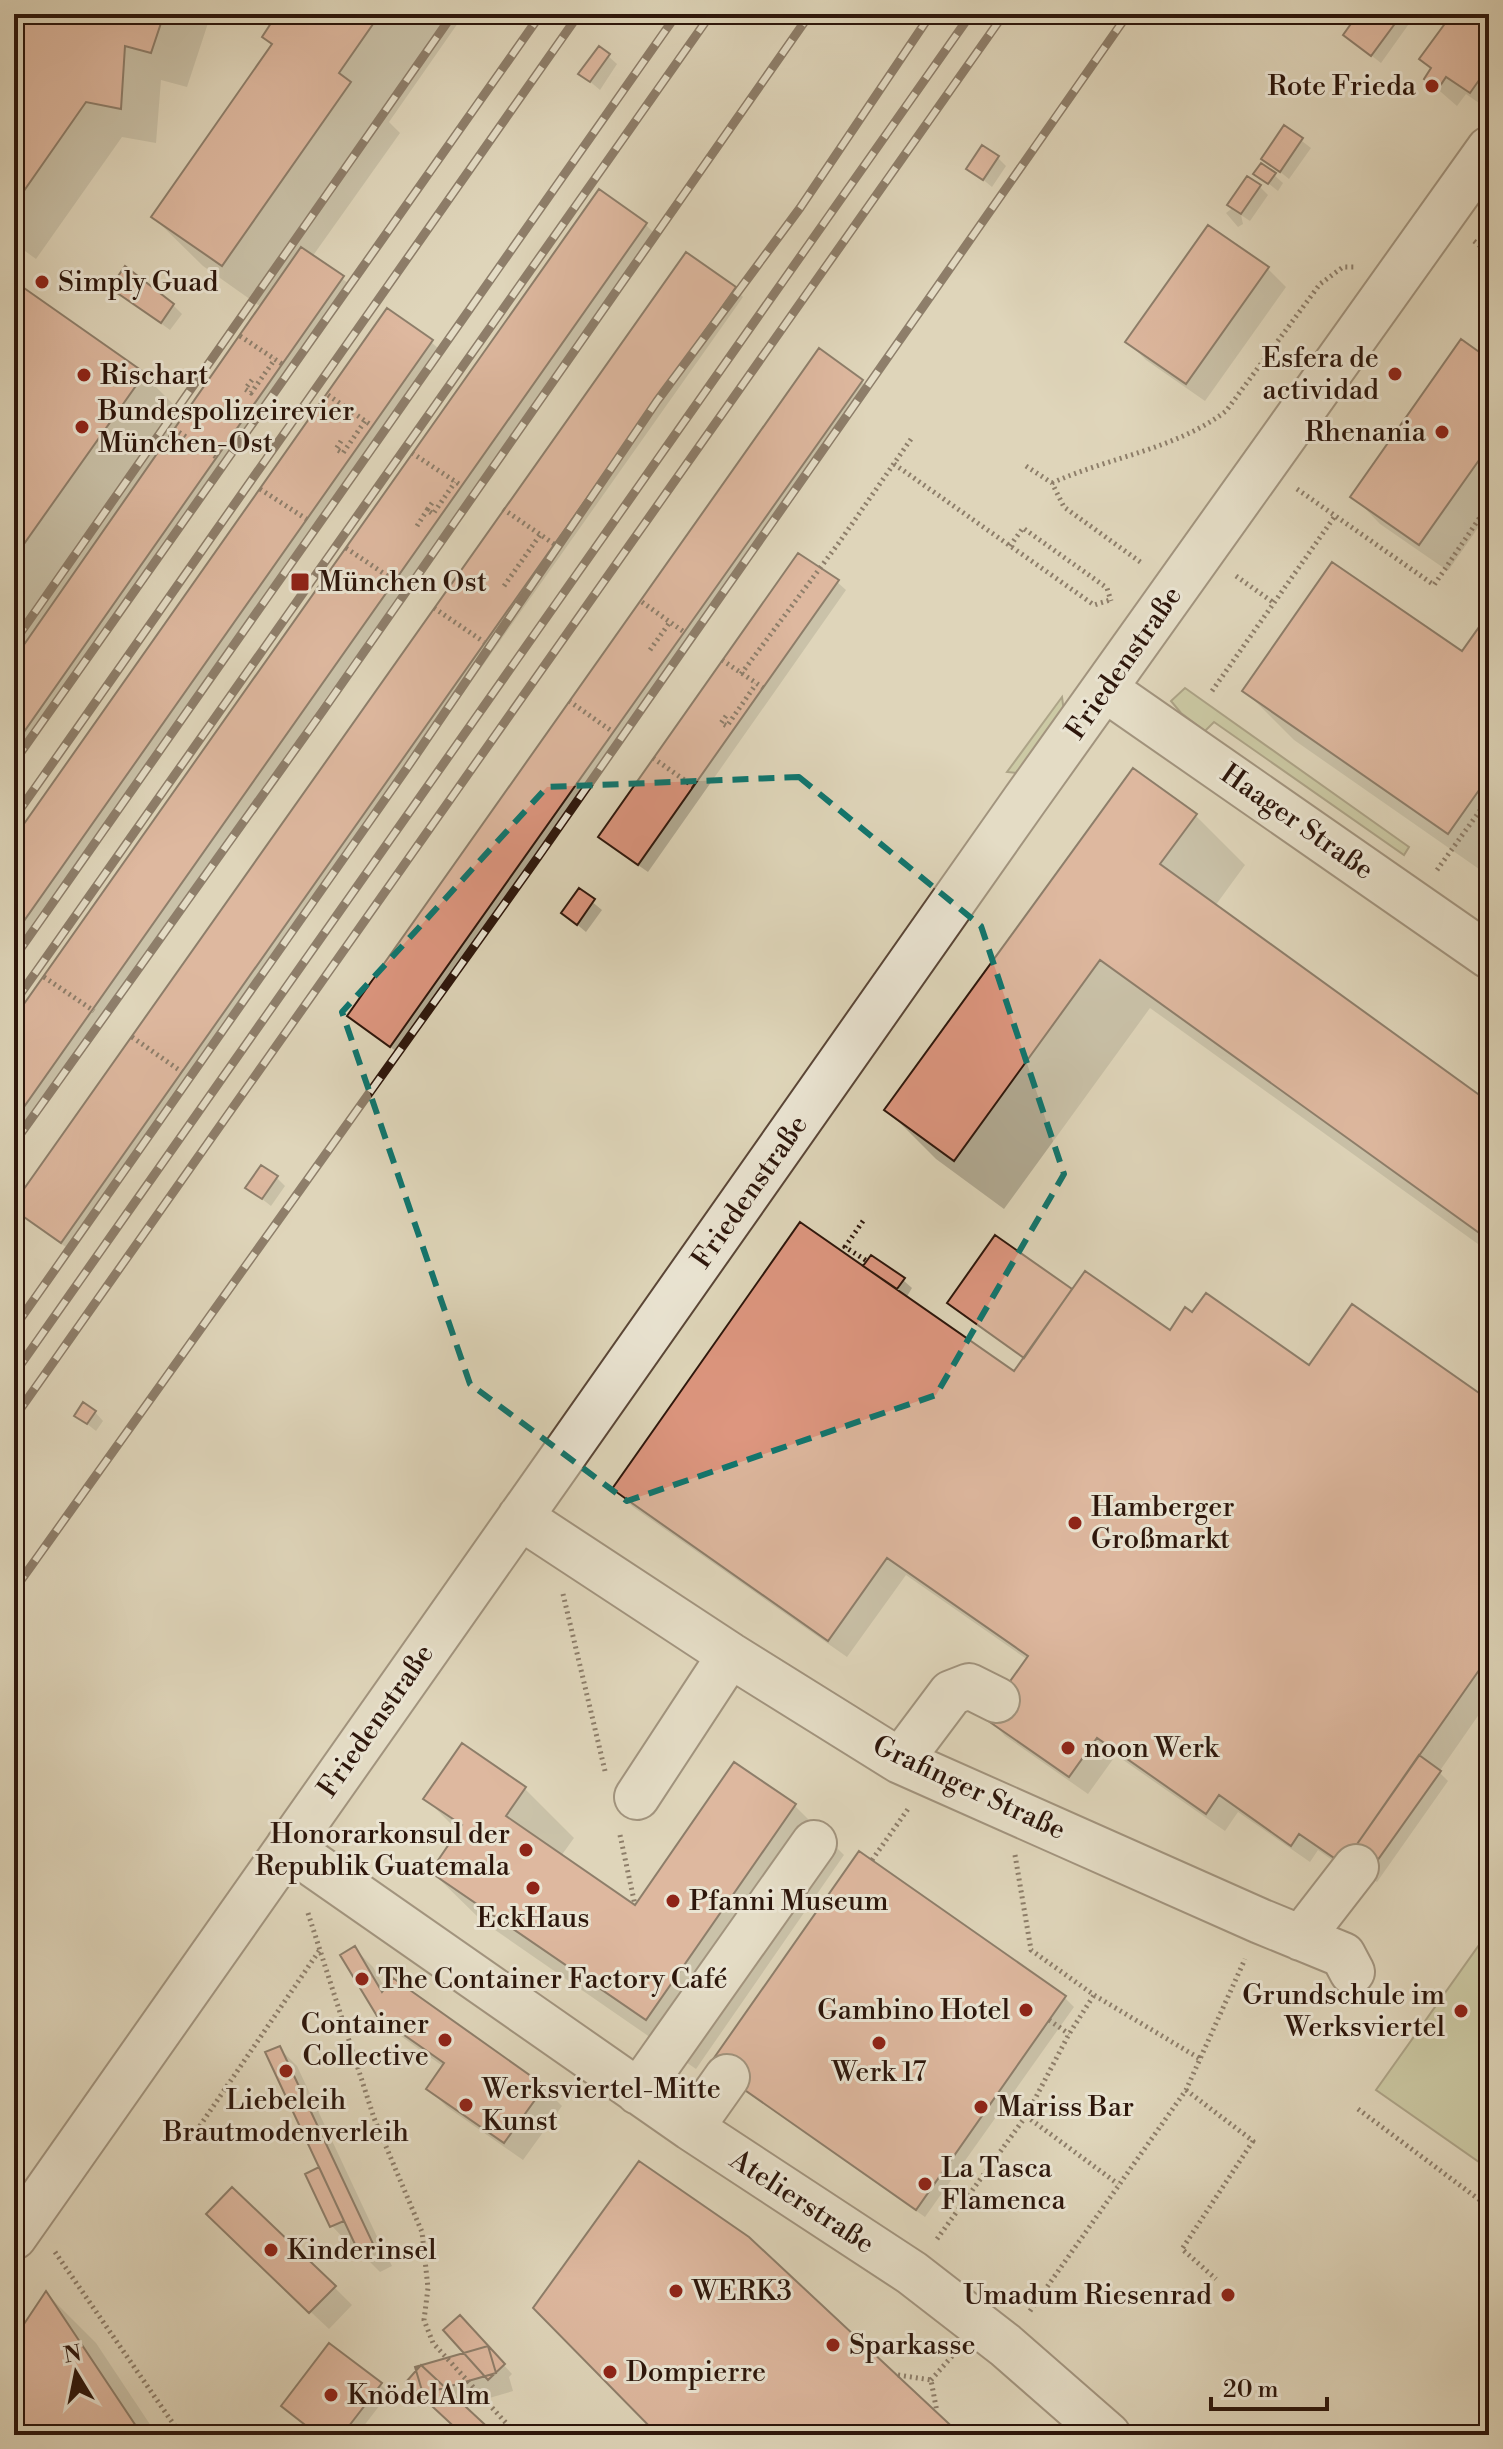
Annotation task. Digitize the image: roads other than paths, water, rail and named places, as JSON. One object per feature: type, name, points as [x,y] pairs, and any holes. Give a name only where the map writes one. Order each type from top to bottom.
[{"type":"street","name":"Friedenstraße","points":[[22,2226],[1489,149]]},
{"type":"street","name":"Haager Straße","points":[[1105,689],[1489,956]]},
{"type":"street","name":"Grafinger Straße","points":[[520,1517],[730,1655],[900,1761],[1343,1955],[1352,1972]]},
{"type":"street","points":[[621,1802],[730,1655]]},
{"type":"street","points":[[900,1761],[951,1693],[969,1686],[997,1700]]},
{"type":"street","points":[[638,2092],[814,1843]]},
{"type":"street","name":"Atelierstraße","points":[[288,1847],[638,2092],[912,2273],[1005,2345],[1108,2435]]},
{"type":"street","points":[[1301,1938],[1356,1867]]},
{"type":"street","points":[[691,2128],[727,2077]]},
{"type":"railway","points":[[14,642],[453,14]]},
{"type":"railway","points":[[14,762],[541,14]]},
{"type":"railway","points":[[14,818],[579,14]]},
{"type":"railway","points":[[14,958],[677,14]]},
{"type":"railway","points":[[14,1003],[711,14]]},
{"type":"railway","points":[[14,1143],[322,712],[810,14]]},
{"type":"railway","points":[[14,1328],[407,768],[657,401],[800,208],[931,14]]},
{"type":"railway","points":[[14,1374],[971,14]]},
{"type":"railway","points":[[14,1418],[1004,14]]},
{"type":"railway","points":[[14,1590],[538,857],[1128,14]]},
{"type":"place","name":"Rote Frieda","points":[[1432,86]]},
{"type":"place","name":"Simply Guad","points":[[42,282]]},
{"type":"place","name":"Esfera de actividad","points":[[1395,374]]},
{"type":"place","name":"Rischart","points":[[84,375]]},
{"type":"place","name":"Bundespolizeirevier München-Ost","points":[[82,427]]},
{"type":"place","name":"Rhenania","points":[[1442,432]]},
{"type":"place","name":"München Ost","points":[[300,582]]},
{"type":"place","name":"Hamberger Großmarkt","points":[[1075,1523]]},
{"type":"place","name":"noon Werk","points":[[1068,1748]]},
{"type":"place","name":"Honorarkonsul der Republik Guatemala","points":[[526,1850]]},
{"type":"place","name":"EckHaus","points":[[533,1888]]},
{"type":"place","name":"Pfanni Museum","points":[[673,1901]]},
{"type":"place","name":"The Container Factory Café","points":[[362,1979]]},
{"type":"place","name":"Gambino Hotel","points":[[1026,2010]]},
{"type":"place","name":"Grundschule im Werksviertel","points":[[1461,2011]]},
{"type":"place","name":"Container Collective","points":[[445,2040]]},
{"type":"place","name":"Werk 17","points":[[879,2043]]},
{"type":"place","name":"Liebeleih Brautmodenverleih","points":[[286,2071]]},
{"type":"place","name":"Werksviertel-Mitte Kunst","points":[[466,2105]]},
{"type":"place","name":"Mariss Bar","points":[[981,2107]]},
{"type":"place","name":"La Tasca Flamenca","points":[[925,2184]]},
{"type":"place","name":"Kinderinsel","points":[[271,2250]]},
{"type":"place","name":"WERK3","points":[[676,2291]]},
{"type":"place","name":"Umadum Riesenrad","points":[[1228,2295]]},
{"type":"place","name":"Sparkasse","points":[[833,2345]]},
{"type":"place","name":"Dompierre","points":[[610,2372]]},
{"type":"place","name":"KnödelAlm","points":[[331,2395]]}]
